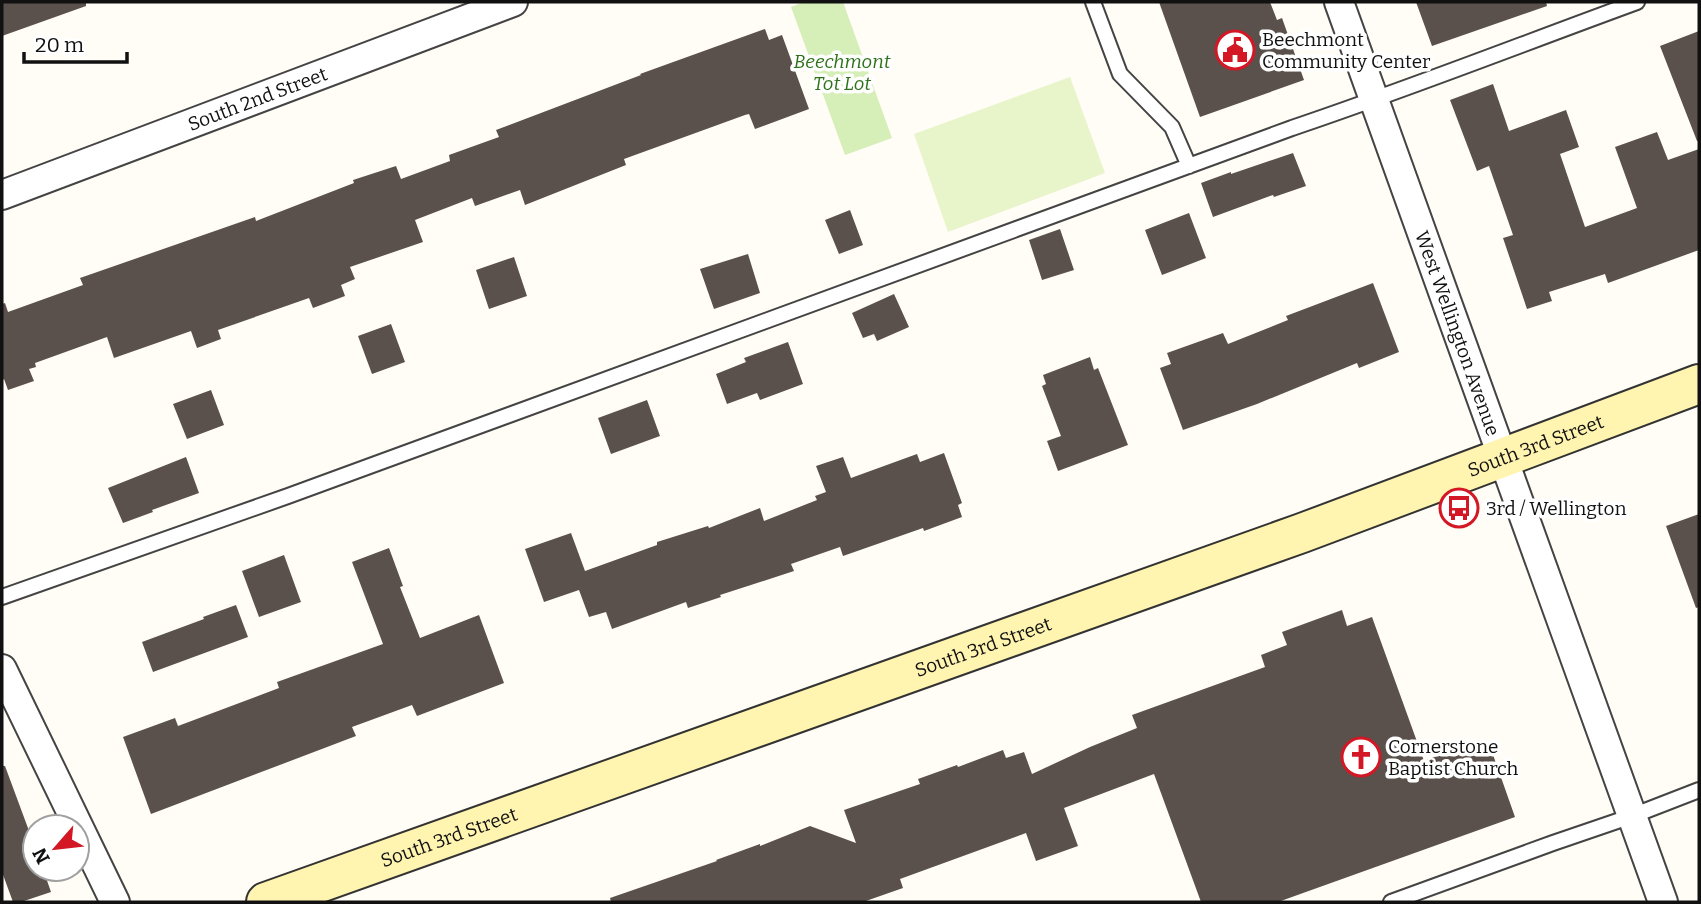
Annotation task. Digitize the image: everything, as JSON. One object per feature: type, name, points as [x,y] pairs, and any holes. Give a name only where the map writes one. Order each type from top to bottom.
[{"type":"main road","name":"South 3rd Street","points":[[266,902],[1262,547],[1699,384]]},
{"type":"street","name":"South 2nd Street","points":[[2,195],[484,7],[513,2]]},
{"type":"street","name":"West Wellington Avenue","points":[[1339,2],[1663,902]]},
{"type":"street","points":[[2,669],[115,902]]},
{"type":"lane","points":[[1094,2],[1120,74],[1172,127],[1189,166]]},
{"type":"lane","points":[[2,597],[288,496],[1637,2]]},
{"type":"lane","points":[[1391,902],[1699,790]]},
{"type":"green space","name":"Beechmont Tot Lot","points":[[804,2],[843,2],[892,138],[845,155],[791,7]]},
{"type":"green space","points":[[1070,77],[1105,173],[948,232],[914,134]]},
{"type":"building","points":[[2,2],[86,2],[86,6],[2,36]]},
{"type":"building","name":"Beechmont Community Center","points":[[1159,2],[1270,2],[1277,20],[1282,18],[1304,80],[1200,117]]},
{"type":"building","points":[[1416,2],[1546,2],[1547,6],[1432,46]]},
{"type":"building","points":[[765,29],[769,40],[782,35],[809,109],[755,129],[749,114],[745,115],[624,159],[626,165],[525,205],[520,190],[475,206],[472,198],[415,220],[423,242],[350,267],[355,279],[341,285],[345,296],[313,308],[309,298],[218,330],[221,339],[197,348],[191,331],[114,358],[107,337],[35,363],[36,367],[29,369],[34,381],[8,390],[4,379],[2,380],[2,304],[5,303],[8,312],[83,285],[80,278],[255,217],[256,221],[354,183],[353,180],[396,166],[401,179],[450,161],[449,155],[499,137],[496,130]]},
{"type":"building","points":[[1699,31],[1699,141],[1697,141],[1660,46]]},
{"type":"building","points":[[1493,84],[1509,131],[1566,110],[1579,147],[1560,154],[1585,227],[1637,208],[1615,147],[1657,132],[1668,160],[1699,149],[1699,250],[1608,283],[1605,274],[1549,292],[1552,301],[1527,309],[1503,238],[1513,235],[1489,166],[1477,171],[1450,100]]},
{"type":"building","points":[[1293,153],[1306,186],[1213,217],[1201,183]]},
{"type":"building","points":[[850,210],[863,245],[839,254],[825,220]]},
{"type":"building","points":[[1189,213],[1206,258],[1162,275],[1145,230]]},
{"type":"building","points":[[1060,229],[1074,270],[1042,280],[1029,240]]},
{"type":"building","points":[[748,254],[760,293],[714,309],[700,269]]},
{"type":"building","points":[[514,257],[527,296],[489,309],[476,270]]},
{"type":"building","points":[[1373,283],[1399,352],[1359,368],[1357,363],[1257,404],[1183,430],[1160,368],[1171,364],[1167,353],[1223,333],[1228,344],[1288,320],[1286,316]]},
{"type":"building","points":[[894,294],[909,327],[877,341],[874,334],[863,338],[852,313]]},
{"type":"building","points":[[391,324],[405,362],[372,374],[358,336]]},
{"type":"building","points":[[788,342],[803,384],[760,400],[757,393],[727,404],[716,374],[746,362],[744,358]]},
{"type":"building","points":[[1090,357],[1094,370],[1098,368],[1128,445],[1058,471],[1047,441],[1061,436],[1042,386],[1046,384],[1043,375]]},
{"type":"building","points":[[211,390],[224,425],[187,439],[173,404]]},
{"type":"building","points":[[647,400],[660,436],[611,454],[598,418]]},
{"type":"building","points":[[944,453],[962,503],[958,505],[962,517],[843,556],[840,547],[791,564],[794,571],[688,608],[686,602],[612,629],[606,612],[589,617],[579,590],[544,602],[525,549],[571,533],[585,571],[657,545],[657,542],[708,526],[709,528],[760,508],[764,521],[817,500],[815,496],[826,492],[816,466],[843,457],[851,478],[917,454],[920,462]]},
{"type":"building","points":[[186,457],[199,493],[123,523],[108,488]]},
{"type":"building","points":[[1699,514],[1699,607],[1696,608],[1666,526]]},
{"type":"building","points":[[389,548],[403,586],[400,587],[420,638],[479,615],[504,683],[417,716],[412,705],[352,727],[356,736],[151,814],[123,737],[175,718],[178,726],[279,688],[277,682],[383,644],[352,562]]},
{"type":"building","points":[[284,555],[301,602],[259,617],[242,571]]},
{"type":"building","points":[[236,605],[248,637],[153,672],[142,642]]},
{"type":"building","points":[[1342,610],[1347,626],[1372,617],[1424,761],[1474,742],[1477,754],[1491,749],[1515,817],[1278,902],[1201,902],[1154,774],[1064,808],[1078,846],[1036,861],[1026,833],[900,879],[903,888],[863,902],[611,902],[610,898],[810,826],[856,843],[844,810],[920,784],[918,779],[1003,750],[1006,758],[1024,752],[1032,774],[1137,728],[1132,715],[1265,667],[1261,655],[1287,645],[1282,632]]},
{"type":"building","points":[[2,766],[5,766],[22,813],[21,883],[48,883],[51,892],[13,902],[2,872]]},
{"type":"place","name":"Beechmont Community Center","points":[[1235,50]]},
{"type":"place","name":"3rd / Wellington","points":[[1459,508]]},
{"type":"place","name":"Cornerstone Baptist Church","points":[[1361,757]]}]
